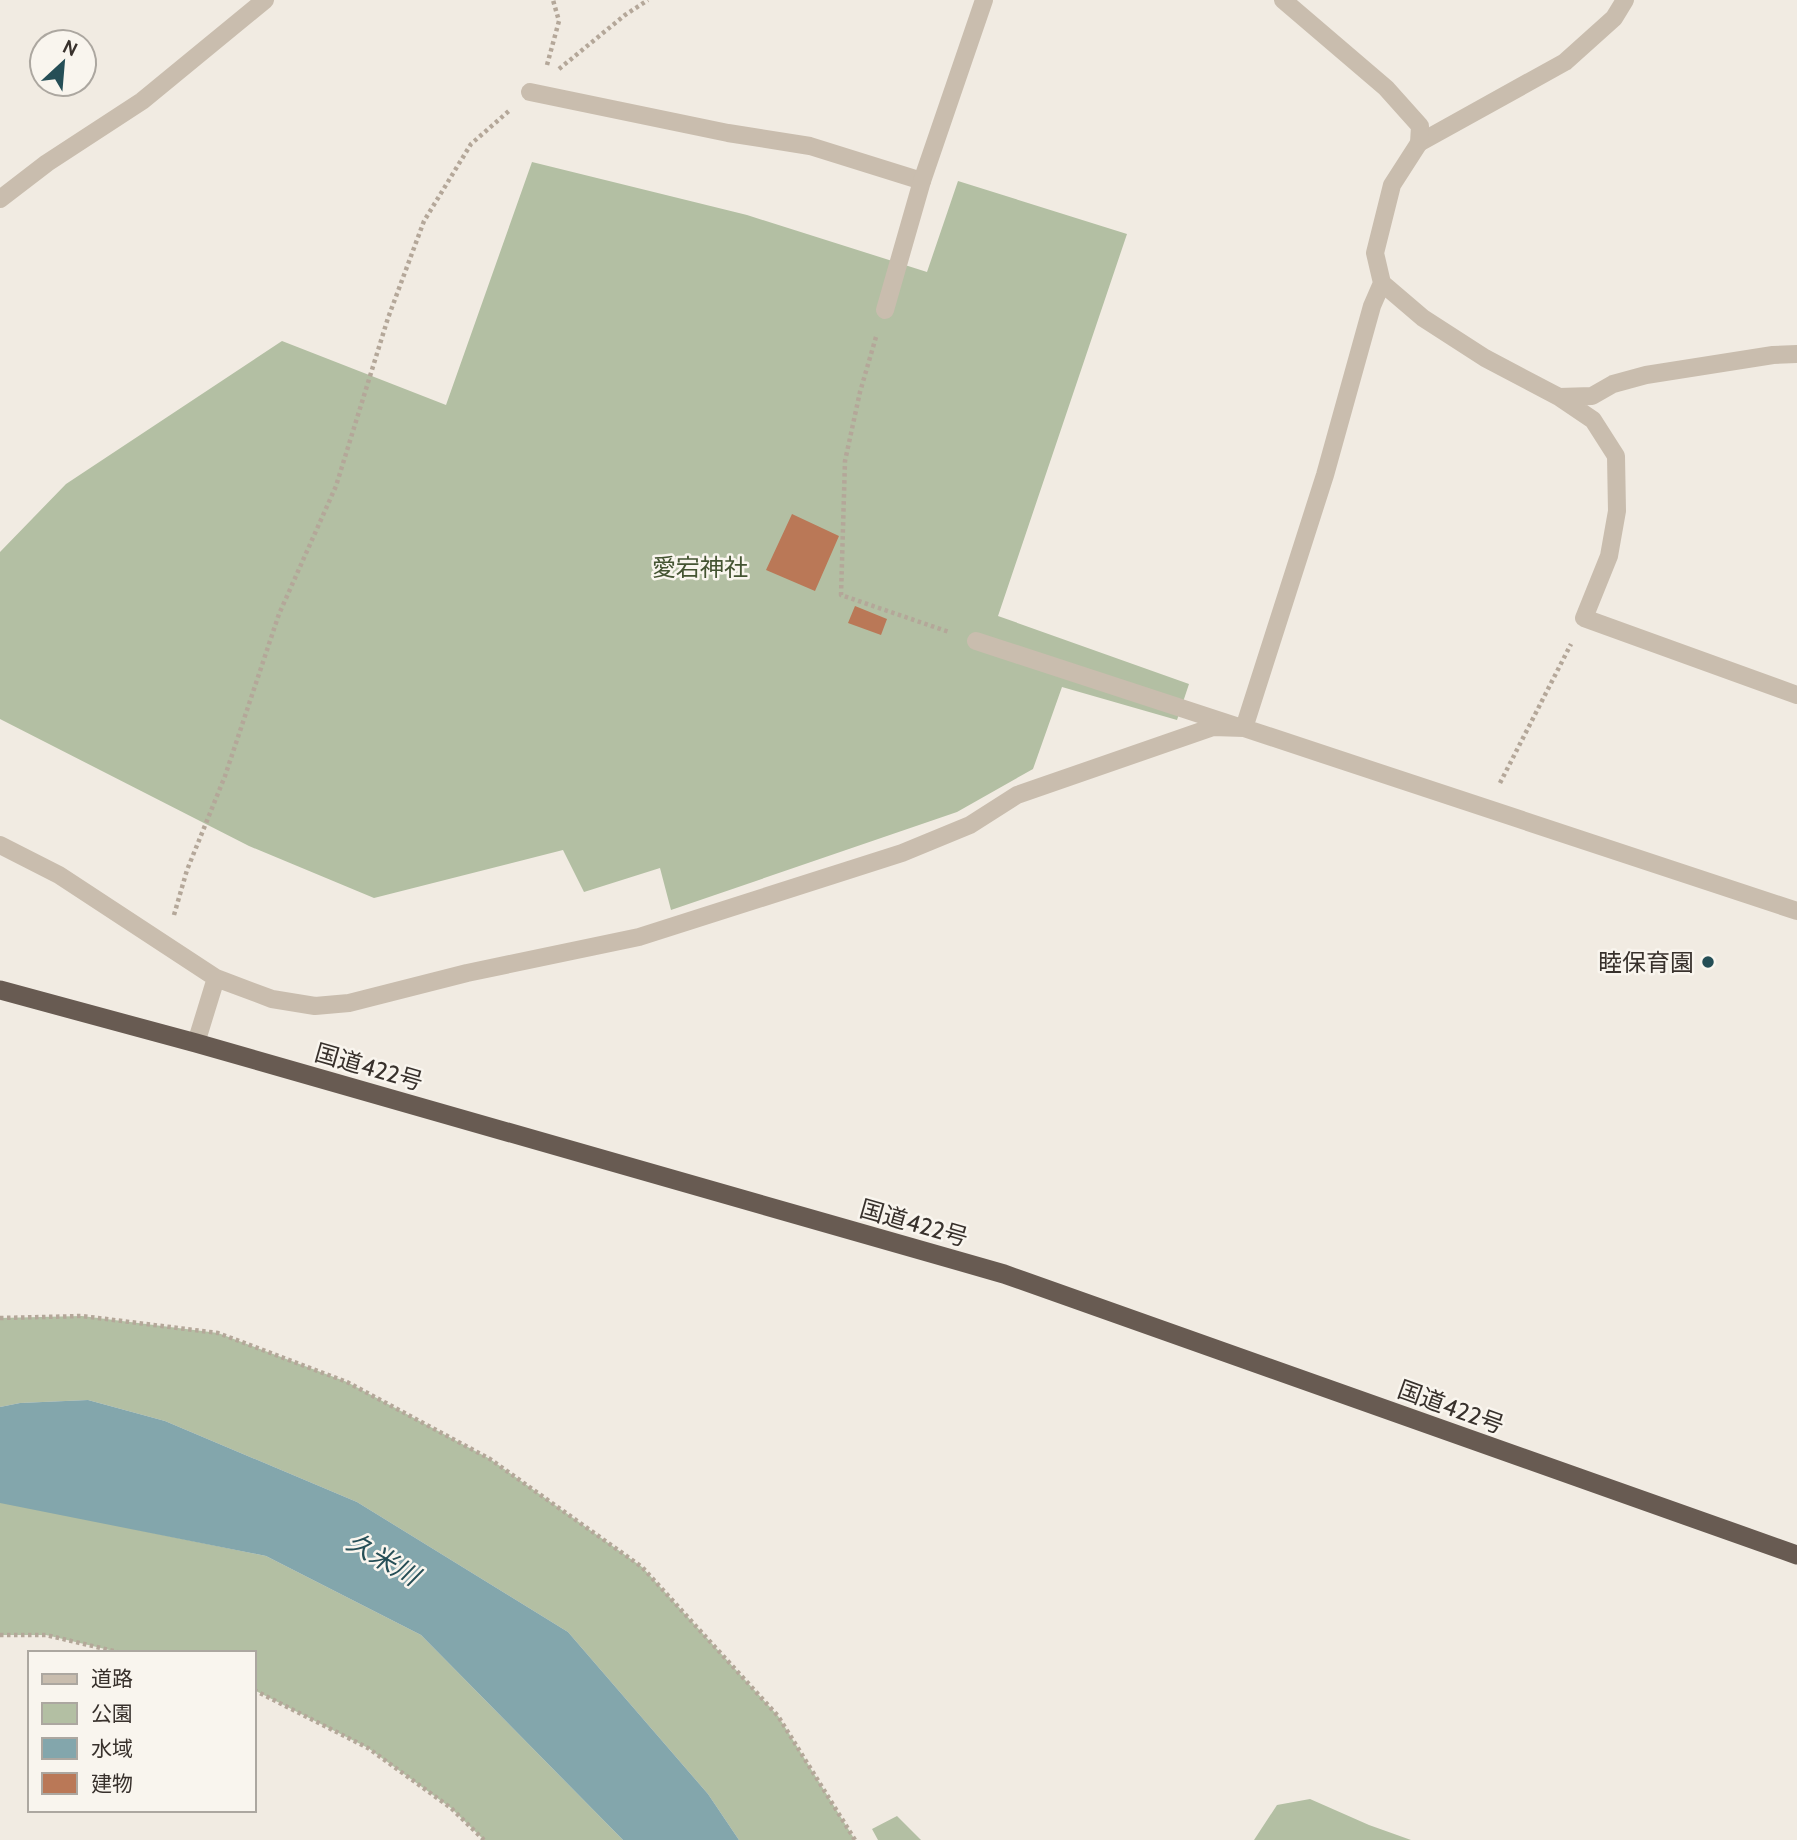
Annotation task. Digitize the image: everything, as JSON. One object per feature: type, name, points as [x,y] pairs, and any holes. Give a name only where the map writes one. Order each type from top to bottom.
[{"type":"highway","name":"国道422号","points":[[0,990],[196,1042],[1004,1274],[1797,1555]]},
{"type":"street","points":[[0,199],[47,163],[142,101],[265,0]]},
{"type":"street","points":[[885,310],[922,181],[984,0]]},
{"type":"street","points":[[1283,0],[1386,88],[1420,126],[1419,143]]},
{"type":"street","points":[[1625,0],[1614,18],[1564,62],[1419,143],[1392,185],[1375,253],[1382,283],[1423,318],[1475,352],[1559,397],[1593,419],[1616,457],[1618,511],[1611,544],[1584,618],[1797,695]]},
{"type":"street","points":[[530,92],[728,133],[810,146],[922,181]]},
{"type":"street","points":[[1244,728],[1325,475],[1372,306],[1382,283]]},
{"type":"street","points":[[1559,397],[1592,396],[1613,384],[1646,375],[1773,355],[1797,354]]},
{"type":"street","points":[[976,641],[1797,911]]},
{"type":"street","points":[[0,845],[60,875],[216,978],[272,999],[315,1006],[349,1003],[467,973],[639,937],[902,853],[970,825],[1017,795],[1213,727],[1244,728]]},
{"type":"street","points":[[196,1042],[216,978]]},
{"type":"path","points":[[530,92],[546,68],[559,21],[553,0]]},
{"type":"path","points":[[166,943],[187,870],[225,776],[279,614],[336,486],[388,318],[424,221],[471,144],[530,92],[625,15],[648,0]]},
{"type":"path","points":[[885,310],[860,392],[845,461],[841,595],[976,641]]},
{"type":"path","points":[[1487,810],[1584,618]]},
{"type":"path","points":[[0,1318],[82,1316],[218,1333],[347,1382],[490,1459],[642,1567],[778,1716],[855,1840]]},
{"type":"path","points":[[0,1635],[46,1635],[114,1651]]},
{"type":"path","points":[[256,1691],[368,1748],[451,1808],[484,1840]]},
{"type":"green space","name":"愛宕神社","points":[[532,162],[747,215],[927,272],[958,181],[1127,234],[998,616],[1189,684],[1177,720],[1062,687],[1033,769],[957,812],[671,910],[660,868],[584,892],[563,850],[374,898],[249,846],[0,719],[0,552],[66,484],[282,341],[446,405]]},
{"type":"green space","points":[[82,1316],[218,1333],[347,1382],[490,1459],[642,1567],[778,1716],[855,1840],[739,1840],[708,1794],[568,1632],[357,1502],[165,1421],[88,1400],[20,1403],[0,1407],[0,1318]]},
{"type":"green space","points":[[0,1503],[266,1556],[421,1635],[623,1840],[484,1840],[451,1808],[368,1748],[256,1691],[256,1651],[114,1651],[46,1635],[0,1635]]},
{"type":"green space","points":[[1310,1799],[1411,1840],[1254,1840],[1277,1805]]},
{"type":"green space","points":[[897,1816],[921,1840],[878,1840],[872,1829]]},
{"type":"water","name":"久米川","points":[[88,1400],[165,1421],[357,1502],[568,1632],[708,1794],[739,1840],[623,1840],[421,1635],[266,1556],[0,1503],[0,1407],[20,1403]]},
{"type":"building","name":"愛宕神社","points":[[792,514],[839,536],[815,591],[766,570]]},
{"type":"building","points":[[855,606],[887,619],[881,635],[848,623]]},
{"type":"place","name":"睦保育園","points":[[1708,962]]}]
